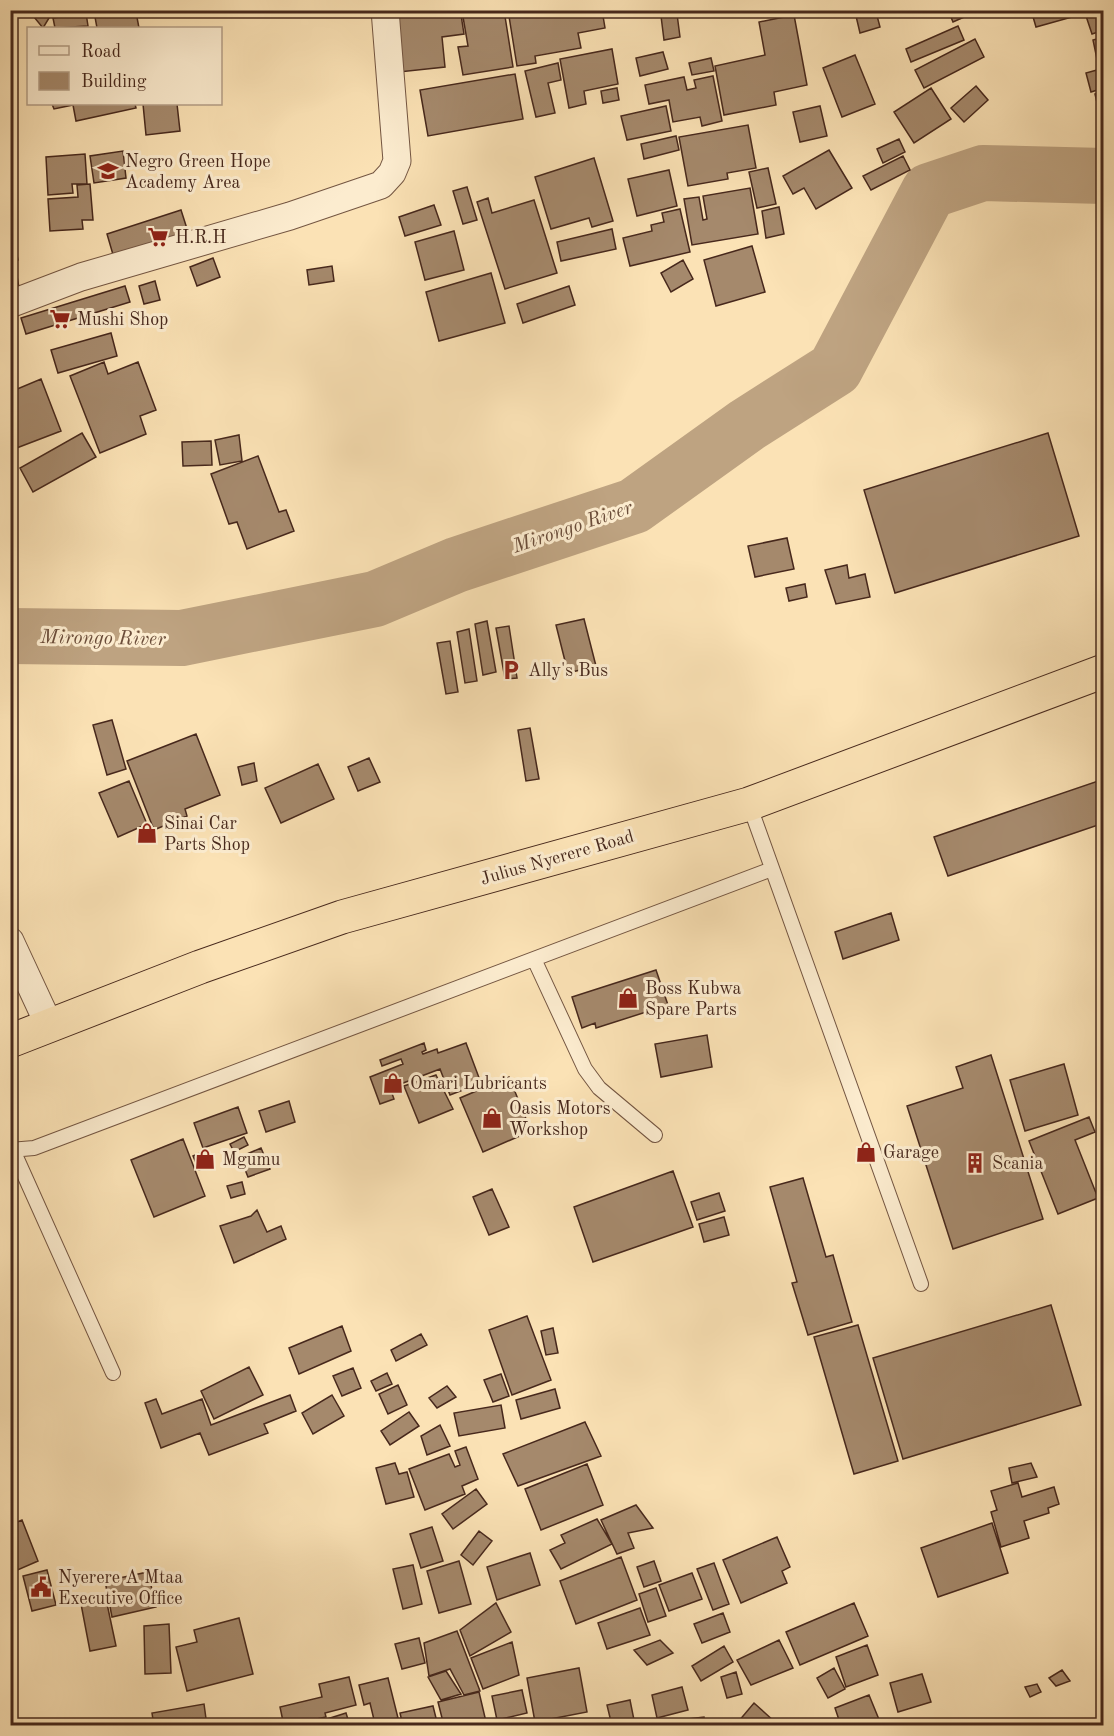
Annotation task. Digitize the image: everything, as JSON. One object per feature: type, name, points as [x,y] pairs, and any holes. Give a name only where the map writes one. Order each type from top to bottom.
[{"type":"highway","name":"Julius Nyerere Road","points":[[10,1041],[200,967],[342,916],[749,804],[1104,671]]},
{"type":"street","points":[[10,304],[81,277],[279,220],[381,185],[392,174],[397,161],[385,10]]},
{"type":"street","points":[[10,941],[49,1025]]},
{"type":"lane","points":[[749,804],[921,1284]]},
{"type":"lane","points":[[113,1373],[12,1150],[34,1148],[772,870]]},
{"type":"lane","points":[[534,959],[585,1069],[599,1088],[655,1135]]},
{"type":"building","points":[[39,10],[85,10],[52,13],[44,27],[34,17]]},
{"type":"building","points":[[418,10],[449,10],[450,17],[461,15],[464,34],[442,37],[445,67],[399,72],[392,14]]},
{"type":"building","points":[[504,10],[513,67],[463,75],[458,47],[468,46],[462,11]]},
{"type":"building","points":[[508,10],[602,10],[605,28],[578,33],[581,48],[535,56],[536,63],[517,66]]},
{"type":"building","points":[[764,10],[779,10],[766,15]]},
{"type":"building","points":[[948,10],[980,10],[953,22]]},
{"type":"building","points":[[1031,10],[1070,10],[1072,17],[1036,27]]},
{"type":"building","points":[[1084,10],[1104,10],[1104,30],[1092,34]]},
{"type":"building","points":[[136,12],[139,27],[97,27],[95,17]]},
{"type":"building","points":[[876,12],[880,27],[860,33],[856,16]]},
{"type":"building","points":[[86,13],[88,26],[55,27],[53,18]]},
{"type":"building","points":[[677,14],[680,37],[664,40],[661,16]]},
{"type":"building","points":[[794,15],[807,85],[774,92],[776,105],[724,115],[715,66],[765,55],[759,22]]},
{"type":"building","points":[[958,26],[964,40],[911,62],[906,49]]},
{"type":"building","points":[[1104,37],[1104,63],[1098,64],[1093,40]]},
{"type":"building","points":[[975,39],[984,57],[924,88],[915,70]]},
{"type":"building","points":[[612,49],[618,84],[584,91],[586,104],[569,108],[560,59]]},
{"type":"building","points":[[663,52],[668,69],[640,76],[636,58]]},
{"type":"building","points":[[855,55],[875,104],[842,117],[823,68]]},
{"type":"building","points":[[711,58],[714,71],[692,75],[689,63]]},
{"type":"building","points":[[558,63],[561,80],[548,83],[555,113],[536,117],[525,71]]},
{"type":"building","points":[[1104,68],[1104,88],[1091,92],[1086,73]]},
{"type":"building","points":[[515,74],[523,119],[428,136],[420,90]]},
{"type":"building","points":[[713,76],[722,121],[702,126],[700,117],[673,122],[669,100],[649,104],[645,85],[684,77],[687,90],[696,88],[694,80]]},
{"type":"building","points":[[976,86],[988,100],[964,122],[951,108]]},
{"type":"building","points":[[617,88],[619,100],[603,103],[601,91]]},
{"type":"building","points":[[931,88],[951,119],[914,143],[894,112]]},
{"type":"building","points":[[1104,91],[1104,109],[1099,111],[1095,94]]},
{"type":"building","points":[[52,105],[73,105],[54,109]]},
{"type":"building","points":[[73,105],[135,105],[136,108],[76,121]]},
{"type":"building","points":[[143,105],[177,105],[180,131],[146,135]]},
{"type":"building","points":[[666,106],[671,131],[627,140],[621,116]]},
{"type":"building","points":[[820,106],[827,136],[800,142],[793,112]]},
{"type":"building","points":[[748,125],[756,168],[727,173],[728,179],[688,186],[679,137]]},
{"type":"building","points":[[676,136],[679,150],[644,159],[641,144]]},
{"type":"building","points":[[899,139],[905,152],[883,163],[877,149]]},
{"type":"building","points":[[829,150],[852,188],[816,209],[804,188],[793,194],[783,176]]},
{"type":"building","points":[[123,151],[126,178],[94,183],[90,156]]},
{"type":"building","points":[[85,154],[87,184],[72,184],[73,193],[48,195],[46,157]]},
{"type":"building","points":[[903,156],[910,170],[871,190],[863,176]]},
{"type":"building","points":[[594,158],[613,221],[592,227],[589,218],[551,229],[535,177]]},
{"type":"building","points":[[768,168],[776,204],[757,208],[749,172]]},
{"type":"building","points":[[669,170],[677,206],[637,216],[628,179]]},
{"type":"building","points":[[10,184],[16,211],[10,213]]},
{"type":"building","points":[[90,184],[93,220],[82,220],[83,229],[50,231],[48,199],[78,197],[77,185]]},
{"type":"building","points":[[467,187],[477,220],[463,224],[453,191]]},
{"type":"building","points":[[750,188],[758,234],[692,245],[684,199],[699,197],[703,220],[707,219],[703,196]]},
{"type":"building","points":[[488,198],[492,213],[534,200],[557,273],[505,289],[477,202]]},
{"type":"building","points":[[434,205],[441,225],[405,236],[399,217]]},
{"type":"building","points":[[779,207],[784,234],[766,238],[762,211]]},
{"type":"building","points":[[680,209],[690,252],[630,266],[623,238],[652,231],[651,225],[664,222],[662,213]]},
{"type":"building","points":[[181,210],[189,235],[114,258],[107,234]]},
{"type":"building","points":[[10,221],[18,260],[10,262]]},
{"type":"building","points":[[612,229],[616,249],[561,261],[557,242]]},
{"type":"building","points":[[454,231],[464,270],[425,280],[415,242]]},
{"type":"building","points":[[752,246],[765,292],[716,306],[704,260]]},
{"type":"building","points":[[213,258],[220,277],[197,286],[190,267]]},
{"type":"building","points":[[683,260],[693,279],[671,292],[661,273]]},
{"type":"building","points":[[332,266],[334,281],[309,285],[307,270]]},
{"type":"building","points":[[491,273],[505,323],[439,341],[426,292]]},
{"type":"building","points":[[17,276],[20,294],[10,296],[10,277]]},
{"type":"building","points":[[155,281],[160,300],[144,304],[139,286]]},
{"type":"building","points":[[125,286],[130,302],[26,334],[21,318]]},
{"type":"building","points":[[569,286],[575,305],[523,323],[517,304]]},
{"type":"building","points":[[111,333],[117,356],[58,373],[51,350]]},
{"type":"building","points":[[104,362],[108,374],[138,362],[156,410],[140,416],[146,434],[100,453],[70,376]]},
{"type":"building","points":[[41,379],[61,431],[14,449],[10,440],[10,392]]},
{"type":"building","points":[[82,433],[96,457],[33,492],[20,468]]},
{"type":"building","points":[[1048,433],[1079,536],[895,593],[864,490]]},
{"type":"building","points":[[239,435],[242,461],[220,465],[215,440]]},
{"type":"building","points":[[211,441],[212,465],[183,466],[182,442]]},
{"type":"building","points":[[258,456],[279,512],[286,510],[294,531],[247,549],[237,522],[229,524],[211,474]]},
{"type":"building","points":[[787,538],[794,569],[755,577],[748,546]]},
{"type":"building","points":[[847,565],[849,578],[865,574],[870,597],[836,604],[825,570]]},
{"type":"building","points":[[805,584],[807,597],[789,601],[786,588]]},
{"type":"building","points":[[584,619],[596,666],[568,673],[556,625]]},
{"type":"building","points":[[487,621],[496,672],[483,675],[475,624]]},
{"type":"building","points":[[509,626],[517,678],[505,679],[496,628]]},
{"type":"building","points":[[469,629],[477,681],[465,683],[457,632]]},
{"type":"building","points":[[450,641],[458,692],[446,694],[437,643]]},
{"type":"building","points":[[112,720],[126,769],[107,775],[93,725]]},
{"type":"building","points":[[530,728],[539,779],[526,781],[518,730]]},
{"type":"building","points":[[196,734],[220,795],[185,809],[187,816],[154,830],[127,761]]},
{"type":"building","points":[[369,758],[380,782],[358,791],[348,767]]},
{"type":"building","points":[[254,763],[257,781],[242,785],[238,767]]},
{"type":"building","points":[[318,764],[334,799],[281,823],[265,788]]},
{"type":"building","points":[[1104,779],[1104,823],[948,876],[934,837]]},
{"type":"building","points":[[129,781],[147,824],[118,837],[99,793]]},
{"type":"building","points":[[891,913],[899,940],[843,959],[835,932]]},
{"type":"building","points":[[656,970],[668,1005],[596,1028],[595,1023],[582,1028],[572,997]]},
{"type":"building","points":[[707,1035],[712,1067],[661,1077],[655,1044]]},
{"type":"building","points":[[424,1043],[426,1050],[422,1052],[423,1054],[437,1049],[438,1053],[466,1043],[481,1083],[450,1095],[440,1069],[390,1088],[394,1099],[380,1104],[370,1077],[403,1064],[401,1059],[382,1066],[380,1060]]},
{"type":"building","name":"Scania","points":[[991,1055],[1043,1219],[953,1249],[907,1106],[963,1088],[956,1067]]},
{"type":"building","points":[[1064,1064],[1078,1115],[1025,1131],[1010,1080]]},
{"type":"building","points":[[436,1075],[453,1109],[419,1123],[404,1086]]},
{"type":"building","points":[[509,1077],[531,1131],[483,1152],[460,1098]]},
{"type":"building","points":[[289,1101],[295,1122],[266,1132],[259,1111]]},
{"type":"building","points":[[238,1107],[247,1133],[203,1148],[194,1123]]},
{"type":"building","points":[[1089,1117],[1095,1132],[1075,1140],[1098,1198],[1058,1214],[1029,1141]]},
{"type":"building","points":[[244,1137],[248,1145],[234,1152],[230,1144]]},
{"type":"building","points":[[183,1139],[205,1196],[154,1217],[131,1160]]},
{"type":"building","points":[[261,1148],[270,1169],[248,1177],[240,1157]]},
{"type":"building","points":[[208,1150],[213,1164],[199,1170],[193,1156]]},
{"type":"building","points":[[673,1171],[693,1227],[593,1262],[574,1207]]},
{"type":"building","points":[[803,1178],[826,1257],[833,1255],[852,1322],[808,1335],[792,1283],[797,1282],[770,1187]]},
{"type":"building","points":[[242,1182],[245,1194],[231,1198],[227,1186]]},
{"type":"building","points":[[492,1189],[509,1227],[489,1235],[473,1197]]},
{"type":"building","points":[[719,1193],[725,1211],[697,1220],[691,1202]]},
{"type":"building","points":[[257,1210],[267,1232],[281,1226],[286,1239],[234,1263],[220,1226],[251,1216]]},
{"type":"building","points":[[724,1217],[729,1235],[704,1242],[699,1224]]},
{"type":"building","points":[[1051,1305],[1081,1405],[903,1459],[873,1358]]},
{"type":"building","points":[[527,1316],[551,1380],[512,1395],[489,1330]]},
{"type":"building","points":[[858,1325],[898,1461],[854,1474],[814,1337]]},
{"type":"building","points":[[342,1326],[351,1351],[299,1374],[289,1348]]},
{"type":"building","points":[[553,1328],[558,1353],[546,1355],[541,1331]]},
{"type":"building","points":[[421,1334],[427,1345],[396,1361],[391,1350]]},
{"type":"building","points":[[249,1367],[263,1395],[214,1419],[201,1391]]},
{"type":"building","points":[[353,1368],[361,1388],[342,1396],[333,1376]]},
{"type":"building","points":[[387,1373],[392,1384],[376,1391],[371,1381]]},
{"type":"building","points":[[501,1374],[509,1396],[493,1402],[484,1380]]},
{"type":"building","points":[[398,1385],[407,1405],[388,1414],[379,1394]]},
{"type":"building","points":[[447,1386],[456,1397],[437,1408],[429,1398]]},
{"type":"building","points":[[555,1389],[560,1408],[521,1419],[516,1400]]},
{"type":"building","points":[[290,1395],[296,1411],[264,1424],[268,1433],[209,1455],[200,1433],[161,1448],[145,1403],[156,1399],[162,1414],[202,1399],[211,1425]]},
{"type":"building","points":[[332,1395],[344,1416],[313,1434],[302,1413]]},
{"type":"building","points":[[501,1405],[505,1428],[459,1436],[454,1413]]},
{"type":"building","points":[[409,1412],[419,1426],[390,1445],[381,1431]]},
{"type":"building","points":[[585,1422],[601,1456],[518,1486],[503,1454]]},
{"type":"building","points":[[440,1425],[450,1446],[427,1455],[421,1436]]},
{"type":"building","points":[[466,1447],[478,1479],[462,1486],[465,1494],[425,1510],[409,1469],[449,1454],[455,1467],[460,1465],[455,1451]]},
{"type":"building","points":[[395,1463],[399,1474],[407,1472],[414,1497],[386,1504],[376,1468]]},
{"type":"building","points":[[1031,1463],[1037,1477],[1012,1483],[1009,1468]]},
{"type":"building","points":[[587,1464],[603,1505],[541,1530],[525,1489]]},
{"type":"building","points":[[1018,1483],[1022,1497],[1054,1487],[1059,1504],[1048,1508],[1049,1513],[1024,1521],[1029,1538],[1001,1547],[991,1512],[997,1510],[991,1491]]},
{"type":"building","points":[[476,1489],[487,1504],[453,1529],[442,1514]]},
{"type":"building","points":[[636,1505],[653,1528],[628,1533],[634,1548],[617,1554],[601,1520]]},
{"type":"building","points":[[597,1519],[612,1544],[561,1569],[550,1550],[565,1543],[561,1535]]},
{"type":"building","name":"Nyerere A Mtaa Executive Office","points":[[22,1520],[38,1561],[13,1572],[10,1525]]},
{"type":"building","points":[[992,1523],[1008,1573],[938,1597],[921,1548]]},
{"type":"building","points":[[432,1527],[443,1561],[421,1568],[410,1534]]},
{"type":"building","points":[[479,1531],[492,1541],[473,1565],[461,1555]]},
{"type":"building","points":[[777,1537],[790,1567],[782,1571],[787,1583],[741,1603],[723,1560]]},
{"type":"building","points":[[530,1553],[540,1585],[497,1600],[487,1567]]},
{"type":"building","points":[[621,1557],[637,1600],[576,1624],[560,1581]]},
{"type":"building","points":[[459,1561],[471,1604],[439,1613],[427,1571]]},
{"type":"building","points":[[654,1561],[661,1581],[644,1587],[637,1567]]},
{"type":"building","points":[[714,1563],[729,1604],[713,1610],[697,1569]]},
{"type":"building","points":[[413,1565],[422,1604],[403,1609],[393,1569]]},
{"type":"building","name":"Nyerere A Mtaa Executive Office","points":[[47,1570],[56,1605],[32,1611],[23,1576]]},
{"type":"building","points":[[148,1572],[156,1607],[112,1617],[105,1581]]},
{"type":"building","points":[[692,1573],[702,1599],[669,1611],[659,1585]]},
{"type":"building","points":[[656,1588],[666,1616],[648,1622],[639,1594]]},
{"type":"building","points":[[106,1599],[116,1646],[90,1651],[81,1604]]},
{"type":"building","points":[[496,1603],[511,1632],[470,1656],[460,1630]]},
{"type":"building","points":[[854,1603],[868,1636],[800,1665],[786,1632]]},
{"type":"building","points":[[640,1608],[650,1635],[607,1649],[598,1623]]},
{"type":"building","points":[[723,1613],[730,1632],[702,1643],[694,1624]]},
{"type":"building","points":[[239,1618],[253,1674],[187,1691],[176,1647],[197,1642],[194,1630]]},
{"type":"building","points":[[169,1624],[171,1673],[145,1674],[144,1626]]},
{"type":"building","points":[[457,1631],[480,1691],[464,1695],[450,1669],[429,1676],[424,1643]]},
{"type":"building","points":[[419,1638],[425,1663],[402,1669],[395,1644]]},
{"type":"building","points":[[660,1640],[673,1653],[647,1665],[634,1650]]},
{"type":"building","points":[[779,1640],[793,1668],[751,1685],[737,1660]]},
{"type":"building","points":[[512,1642],[519,1675],[483,1689],[471,1658]]},
{"type":"building","points":[[867,1645],[878,1675],[846,1687],[836,1657]]},
{"type":"building","points":[[724,1646],[733,1662],[701,1681],[692,1666]]},
{"type":"building","points":[[579,1668],[587,1712],[535,1722],[527,1678]]},
{"type":"building","points":[[834,1668],[845,1689],[828,1698],[817,1678]]},
{"type":"building","points":[[1062,1670],[1070,1681],[1056,1686],[1049,1678]]},
{"type":"building","points":[[446,1671],[461,1694],[441,1700],[428,1677]]},
{"type":"building","points":[[736,1672],[742,1694],[727,1698],[721,1677]]},
{"type":"building","points":[[922,1674],[931,1702],[898,1712],[890,1683]]},
{"type":"building","points":[[349,1677],[356,1705],[325,1713],[326,1717],[284,1726],[280,1707],[322,1697],[319,1684]]},
{"type":"building","points":[[388,1678],[398,1718],[375,1724],[370,1703],[364,1705],[359,1685]]},
{"type":"building","points":[[1037,1684],[1041,1692],[1030,1697],[1025,1687]]},
{"type":"building","points":[[682,1687],[688,1710],[657,1718],[652,1695]]},
{"type":"building","points":[[522,1690],[527,1713],[497,1720],[492,1696]]},
{"type":"building","points":[[479,1692],[487,1726],[444,1726],[438,1702]]},
{"type":"building","points":[[869,1695],[880,1722],[872,1726],[841,1726],[835,1708]]},
{"type":"building","points":[[630,1700],[635,1725],[612,1726],[607,1705]]},
{"type":"building","points":[[754,1703],[775,1722],[772,1726],[742,1726],[738,1722]]},
{"type":"building","points":[[204,1704],[207,1726],[154,1726],[152,1713]]},
{"type":"building","points":[[433,1706],[438,1726],[403,1726],[400,1713]]},
{"type":"building","points":[[346,1713],[350,1726],[305,1726]]},
{"type":"building","points":[[704,1717],[705,1726],[663,1726],[662,1722]]},
{"type":"waterway","name":"Mirongo River","points":[[10,636],[182,638],[375,599],[456,565],[634,506],[747,425],[835,369],[929,191],[983,173],[1104,176]]},
{"type":"place","name":"Negro Green Hope Academy Area","points":[[108,171]]},
{"type":"place","name":"H.R.H","points":[[158,237]]},
{"type":"place","name":"Mushi Shop","points":[[60,319]]},
{"type":"place","name":"Ally's Bus","points":[[511,670]]},
{"type":"place","name":"Sinai Car Parts Shop","points":[[147,833]]},
{"type":"place","name":"Boss Kubwa Spare Parts","points":[[628,998]]},
{"type":"place","name":"Omari Lubricants","points":[[393,1083]]},
{"type":"place","name":"Oasis Motors Workshop","points":[[492,1118]]},
{"type":"place","name":"Garage","points":[[866,1152]]},
{"type":"place","name":"Mgumu","points":[[205,1159]]},
{"type":"place","name":"Scania","points":[[975,1163]]},
{"type":"place","name":"Nyerere A Mtaa Executive Office","points":[[41,1587]]}]
